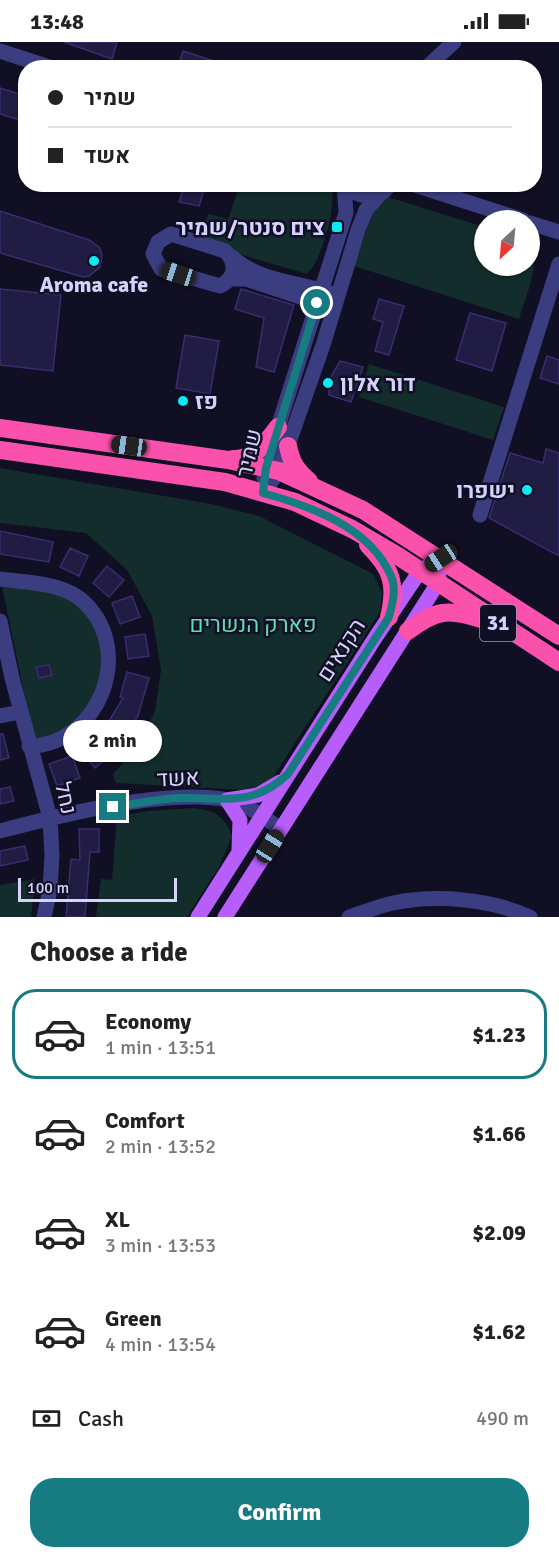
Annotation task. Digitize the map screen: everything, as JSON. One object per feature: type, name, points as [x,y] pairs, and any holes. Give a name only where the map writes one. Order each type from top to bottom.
[{"type":"highway","points":[[216,458],[240,460],[250,455],[263,447],[278,427]]},
{"type":"highway","name":"31","points":[[0,428],[216,458],[272,469],[363,510],[441,558],[559,636]]},
{"type":"highway","points":[[288,446],[290,459],[297,471],[317,488]]},
{"type":"highway","name":"31","points":[[0,450],[225,482],[295,502],[352,529],[559,662]]},
{"type":"highway","points":[[352,529],[381,558],[392,578],[394,597],[389,617]]},
{"type":"highway","points":[[408,631],[425,618],[445,612],[459,612],[504,627]]},
{"type":"main road","name":"הקנאים","points":[[198,917],[420,571],[441,558]]},
{"type":"main road","name":"הקנאים","points":[[225,917],[438,583],[441,558]]},
{"type":"main road","points":[[239,852],[240,820],[227,800],[268,791],[288,774]]},
{"type":"street","points":[[435,60],[454,42]]},
{"type":"street","points":[[440,60],[454,42]]},
{"type":"street","points":[[0,51],[28,60]]},
{"type":"street","points":[[0,62],[18,68]]},
{"type":"street","name":"שמיר","points":[[263,493],[272,469],[278,427],[346,213],[344,192]]},
{"type":"street","points":[[352,192],[364,197],[378,195]]},
{"type":"street","name":"שמיר","points":[[272,469],[288,446],[337,302],[360,224],[366,210],[381,192]]},
{"type":"street","points":[[437,192],[492,210]]},
{"type":"street","points":[[540,226],[559,232]]},
{"type":"street","points":[[232,257],[233,272],[230,279],[220,286],[161,269],[153,254],[158,242],[171,234],[225,251],[232,257],[242,267],[319,297]]},
{"type":"street","points":[[480,515],[559,264]]},
{"type":"street","points":[[230,279],[246,279],[337,302]]},
{"type":"street","points":[[0,579],[58,587],[80,599],[99,622],[110,659],[108,678],[100,698],[88,718],[77,730],[42,746],[29,746]]},
{"type":"street","name":"נחל","points":[[0,621],[20,712],[50,818],[52,855],[50,890],[44,917]]},
{"type":"street","points":[[0,716],[20,712]]},
{"type":"street","name":"אשד","points":[[0,831],[50,818],[181,798],[227,800],[261,816],[281,829]]},
{"type":"street","points":[[349,917],[394,903],[456,898],[512,909],[530,917]]},
{"type":"green space","points":[[238,192],[332,192],[330,216],[323,245],[307,274],[245,256],[201,237],[208,214],[228,219]]},
{"type":"green space","points":[[388,197],[474,224],[474,276],[532,276],[519,319],[354,266],[374,209],[380,201]]},
{"type":"green space","points":[[369,364],[504,407],[493,440],[359,397]]},
{"type":"green space","name":"פארק הנשרים","points":[[0,468],[211,504],[259,516],[373,574],[382,593],[380,612],[264,791],[116,783],[113,774],[137,748],[155,711],[161,670],[152,616],[127,570],[86,533],[0,523]]},
{"type":"green space","points":[[2,586],[52,593],[71,601],[90,617],[100,644],[100,676],[90,704],[82,715],[66,728],[34,741]]},
{"type":"green space","points":[[193,808],[207,810],[218,815],[226,823],[232,836],[219,867],[187,917],[96,917],[101,879],[112,880],[117,817],[148,811]]},
{"type":"green space","points":[[35,879],[31,917],[0,917],[0,885]]},
{"type":"building","points":[[64,42],[117,42],[112,59]]},
{"type":"building","points":[[183,51],[211,60],[180,60]]},
{"type":"building","points":[[0,88],[18,94],[18,120],[0,114]]},
{"type":"building","points":[[182,192],[203,192],[199,206],[179,202]]},
{"type":"building","points":[[0,211],[89,240],[100,248],[102,255],[100,267],[89,276],[83,277],[0,253]]},
{"type":"building","points":[[0,289],[61,295],[53,371],[0,365]]},
{"type":"building","points":[[241,289],[294,305],[274,372],[256,367],[264,318],[235,309]]},
{"type":"building","points":[[379,299],[404,306],[389,355],[375,351],[383,322],[373,319]]},
{"type":"building","points":[[470,313],[506,323],[492,371],[456,360]]},
{"type":"building","points":[[185,335],[219,341],[210,394],[176,388]]},
{"type":"building","points":[[547,356],[559,360],[559,384],[540,378]]},
{"type":"building","points":[[340,361],[363,367],[351,402],[329,395],[329,380]]},
{"type":"building","name":"ישפרו","points":[[546,449],[559,453],[559,556],[489,518],[510,453],[543,463]]},
{"type":"building","points":[[0,531],[53,542],[49,562],[0,554]]},
{"type":"building","points":[[70,548],[88,556],[79,576],[60,567]]},
{"type":"building","points":[[107,566],[124,580],[109,597],[93,583]]},
{"type":"building","points":[[132,596],[140,617],[120,624],[112,603]]},
{"type":"building","points":[[145,634],[149,656],[128,659],[125,637]]},
{"type":"building","points":[[49,665],[52,675],[39,678],[36,667]]},
{"type":"building","points":[[127,672],[149,678],[138,716],[125,737],[106,726],[123,698],[120,697]]},
{"type":"building","points":[[0,734],[3,734],[9,758],[0,760]]},
{"type":"building","points":[[99,735],[114,752],[95,768],[80,750]]},
{"type":"building","points":[[72,756],[80,778],[57,786],[49,764]]},
{"type":"building","points":[[10,787],[14,801],[0,804],[0,789]]},
{"type":"building","points":[[79,829],[99,829],[99,852],[90,852],[85,917],[66,917],[71,859],[80,860]]},
{"type":"building","points":[[25,846],[28,860],[0,866],[0,851]]},
{"type":"place","name":"צים סנטר/שמיר","points":[[337,227]]},
{"type":"place","name":"Aroma cafe","points":[[94,261]]},
{"type":"place","name":"דור אלון","points":[[328,383]]},
{"type":"place","name":"פז","points":[[183,401]]},
{"type":"place","name":"ישפרו","points":[[527,490]]},
{"type":"route","points":[[113,807],[181,798],[227,800],[244,798],[258,795],[277,785],[288,774],[389,617],[394,597],[392,578],[381,558],[352,529],[295,502],[263,493],[266,468],[317,303]]}]
